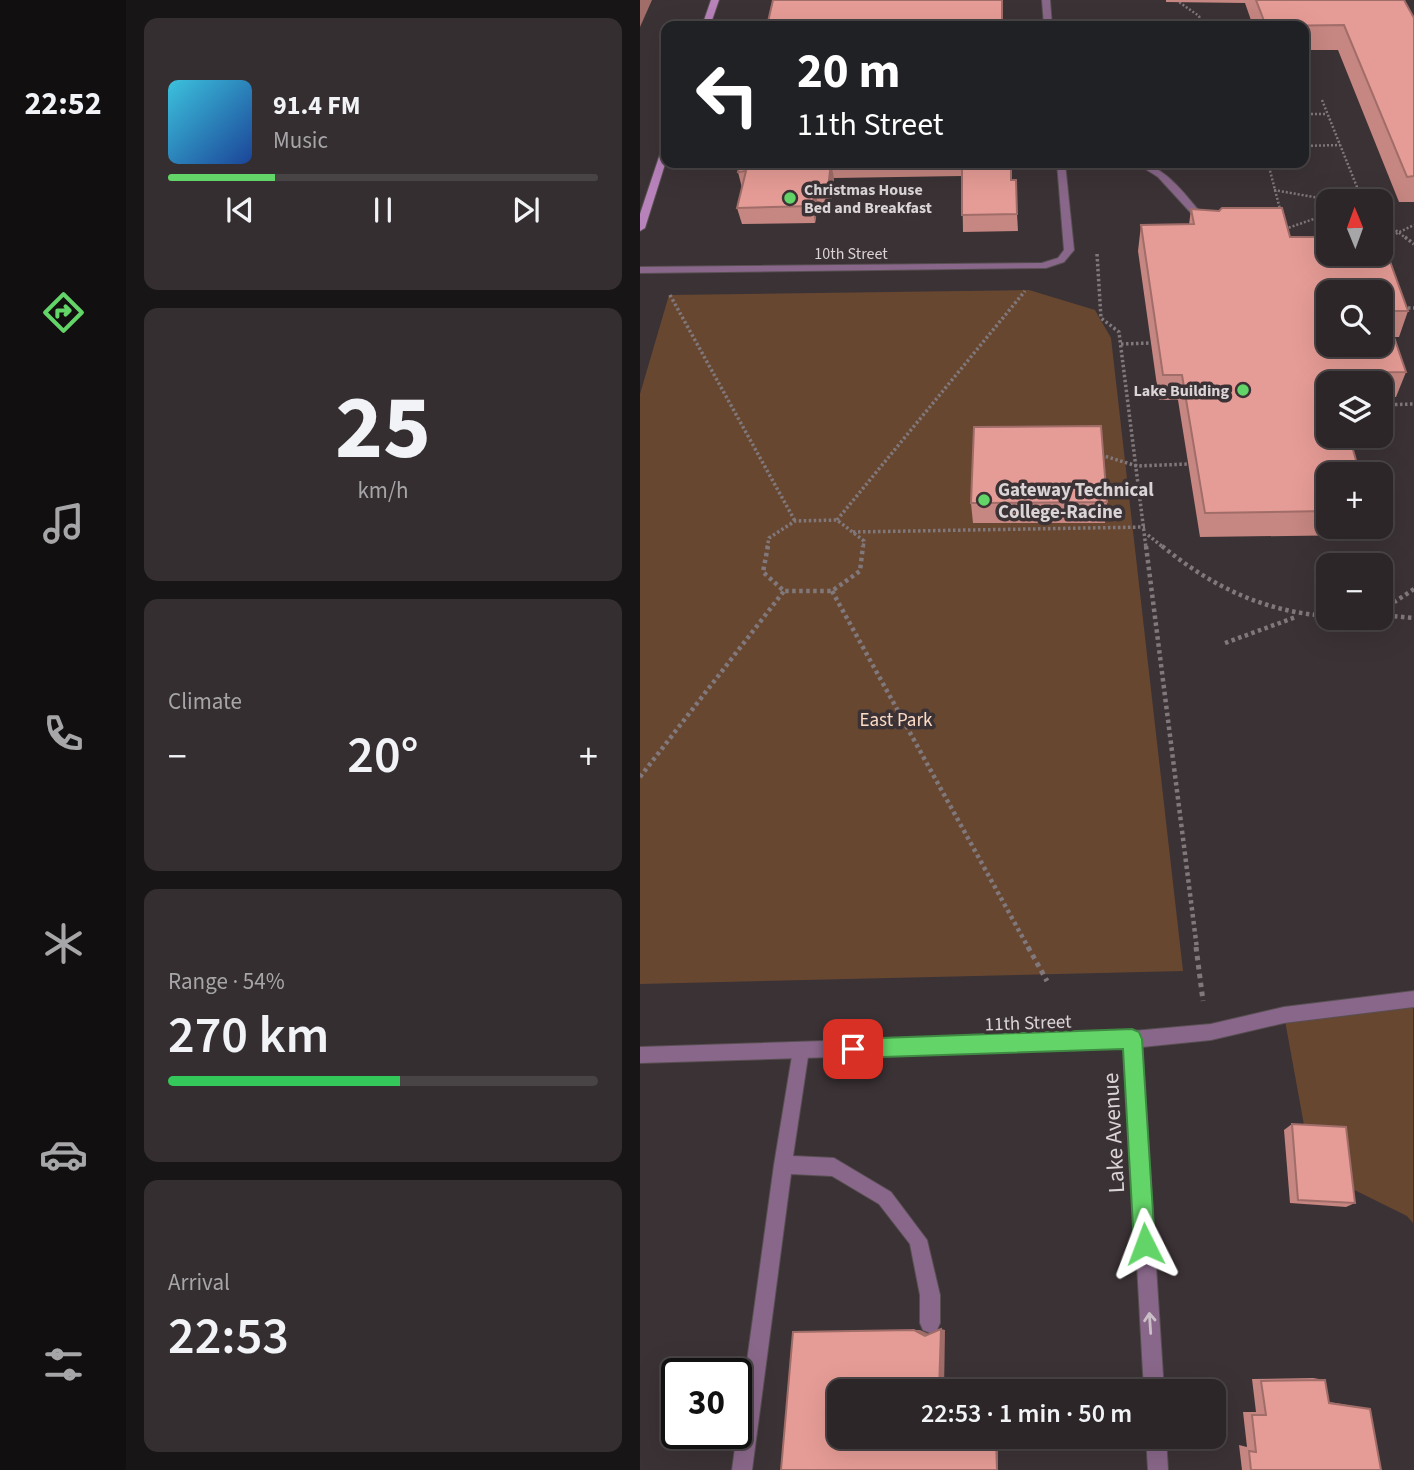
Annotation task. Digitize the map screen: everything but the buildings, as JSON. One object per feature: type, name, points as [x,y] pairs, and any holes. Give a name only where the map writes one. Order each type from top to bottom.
[{"type":"main road","points":[[708,21],[715,0]]},
{"type":"main road","points":[[640,228],[661,163]]},
{"type":"street","points":[[1046,0],[1048,21]]},
{"type":"street","name":"10th Street","points":[[640,270],[1043,266],[1061,260],[1068,252],[1061,168]]},
{"type":"street","points":[[1150,168],[1161,174],[1212,232]]},
{"type":"street","name":"11th Street","points":[[640,1055],[1132,1039],[1211,1032],[1284,1015],[1414,999]]},
{"type":"street","name":"Lake Avenue","points":[[1132,1039],[1153,1379]]},
{"type":"street","points":[[742,1470],[801,1050]]},
{"type":"street","points":[[783,1164],[834,1167],[885,1198],[918,1240],[930,1295],[930,1323]]},
{"type":"street","points":[[1157,1449],[1158,1470]]},
{"type":"path","points":[[1176,0],[1199,16],[1200,21]]},
{"type":"path","points":[[1322,100],[1358,189]]},
{"type":"path","points":[[1309,114],[1327,114]]},
{"type":"path","points":[[1309,146],[1340,145]]},
{"type":"path","points":[[1269,168],[1288,239]]},
{"type":"path","points":[[1274,190],[1316,197]]},
{"type":"path","points":[[1285,229],[1316,218]]},
{"type":"path","points":[[1393,233],[1414,225]]},
{"type":"path","points":[[1393,227],[1414,244]]},
{"type":"path","points":[[1096,243],[1101,318],[1119,332],[1121,344],[1147,534],[1201,987],[1211,1032]]},
{"type":"path","points":[[837,520],[1029,287]]},
{"type":"path","points":[[668,292],[795,520]]},
{"type":"path","points":[[1401,308],[1414,308]]},
{"type":"path","points":[[1121,344],[1151,343]]},
{"type":"path","points":[[1393,405],[1414,404]]},
{"type":"path","points":[[1100,455],[1137,466],[1189,464]]},
{"type":"path","points":[[795,520],[837,520],[864,541],[860,571],[832,591],[784,591],[763,572],[769,538],[795,520]]},
{"type":"path","points":[[853,533],[1145,527]]},
{"type":"path","points":[[1147,534],[1244,600],[1299,616],[1316,616]]},
{"type":"path","points":[[1393,602],[1414,589]]},
{"type":"path","points":[[640,777],[784,591]]},
{"type":"path","points":[[832,591],[1047,982]]},
{"type":"path","points":[[1225,643],[1299,616]]},
{"type":"path","points":[[1393,616],[1414,618]]},
{"type":"green space","name":"East Park","points":[[1029,290],[1095,310],[1111,338],[1183,971],[640,984],[640,394],[669,295]]},
{"type":"green space","points":[[1413,999],[1413,1223],[1407,1216],[1312,1169],[1284,1015]]},
{"type":"place","name":"Christmas House Bed and Breakfast","points":[[790,198]]},
{"type":"place","name":"Lake Building","points":[[1243,390]]},
{"type":"place","name":"Gateway Technical College-Racine","points":[[984,500]]},
{"type":"route","points":[[853,1049],[1132,1039],[1145,1244]]}]
